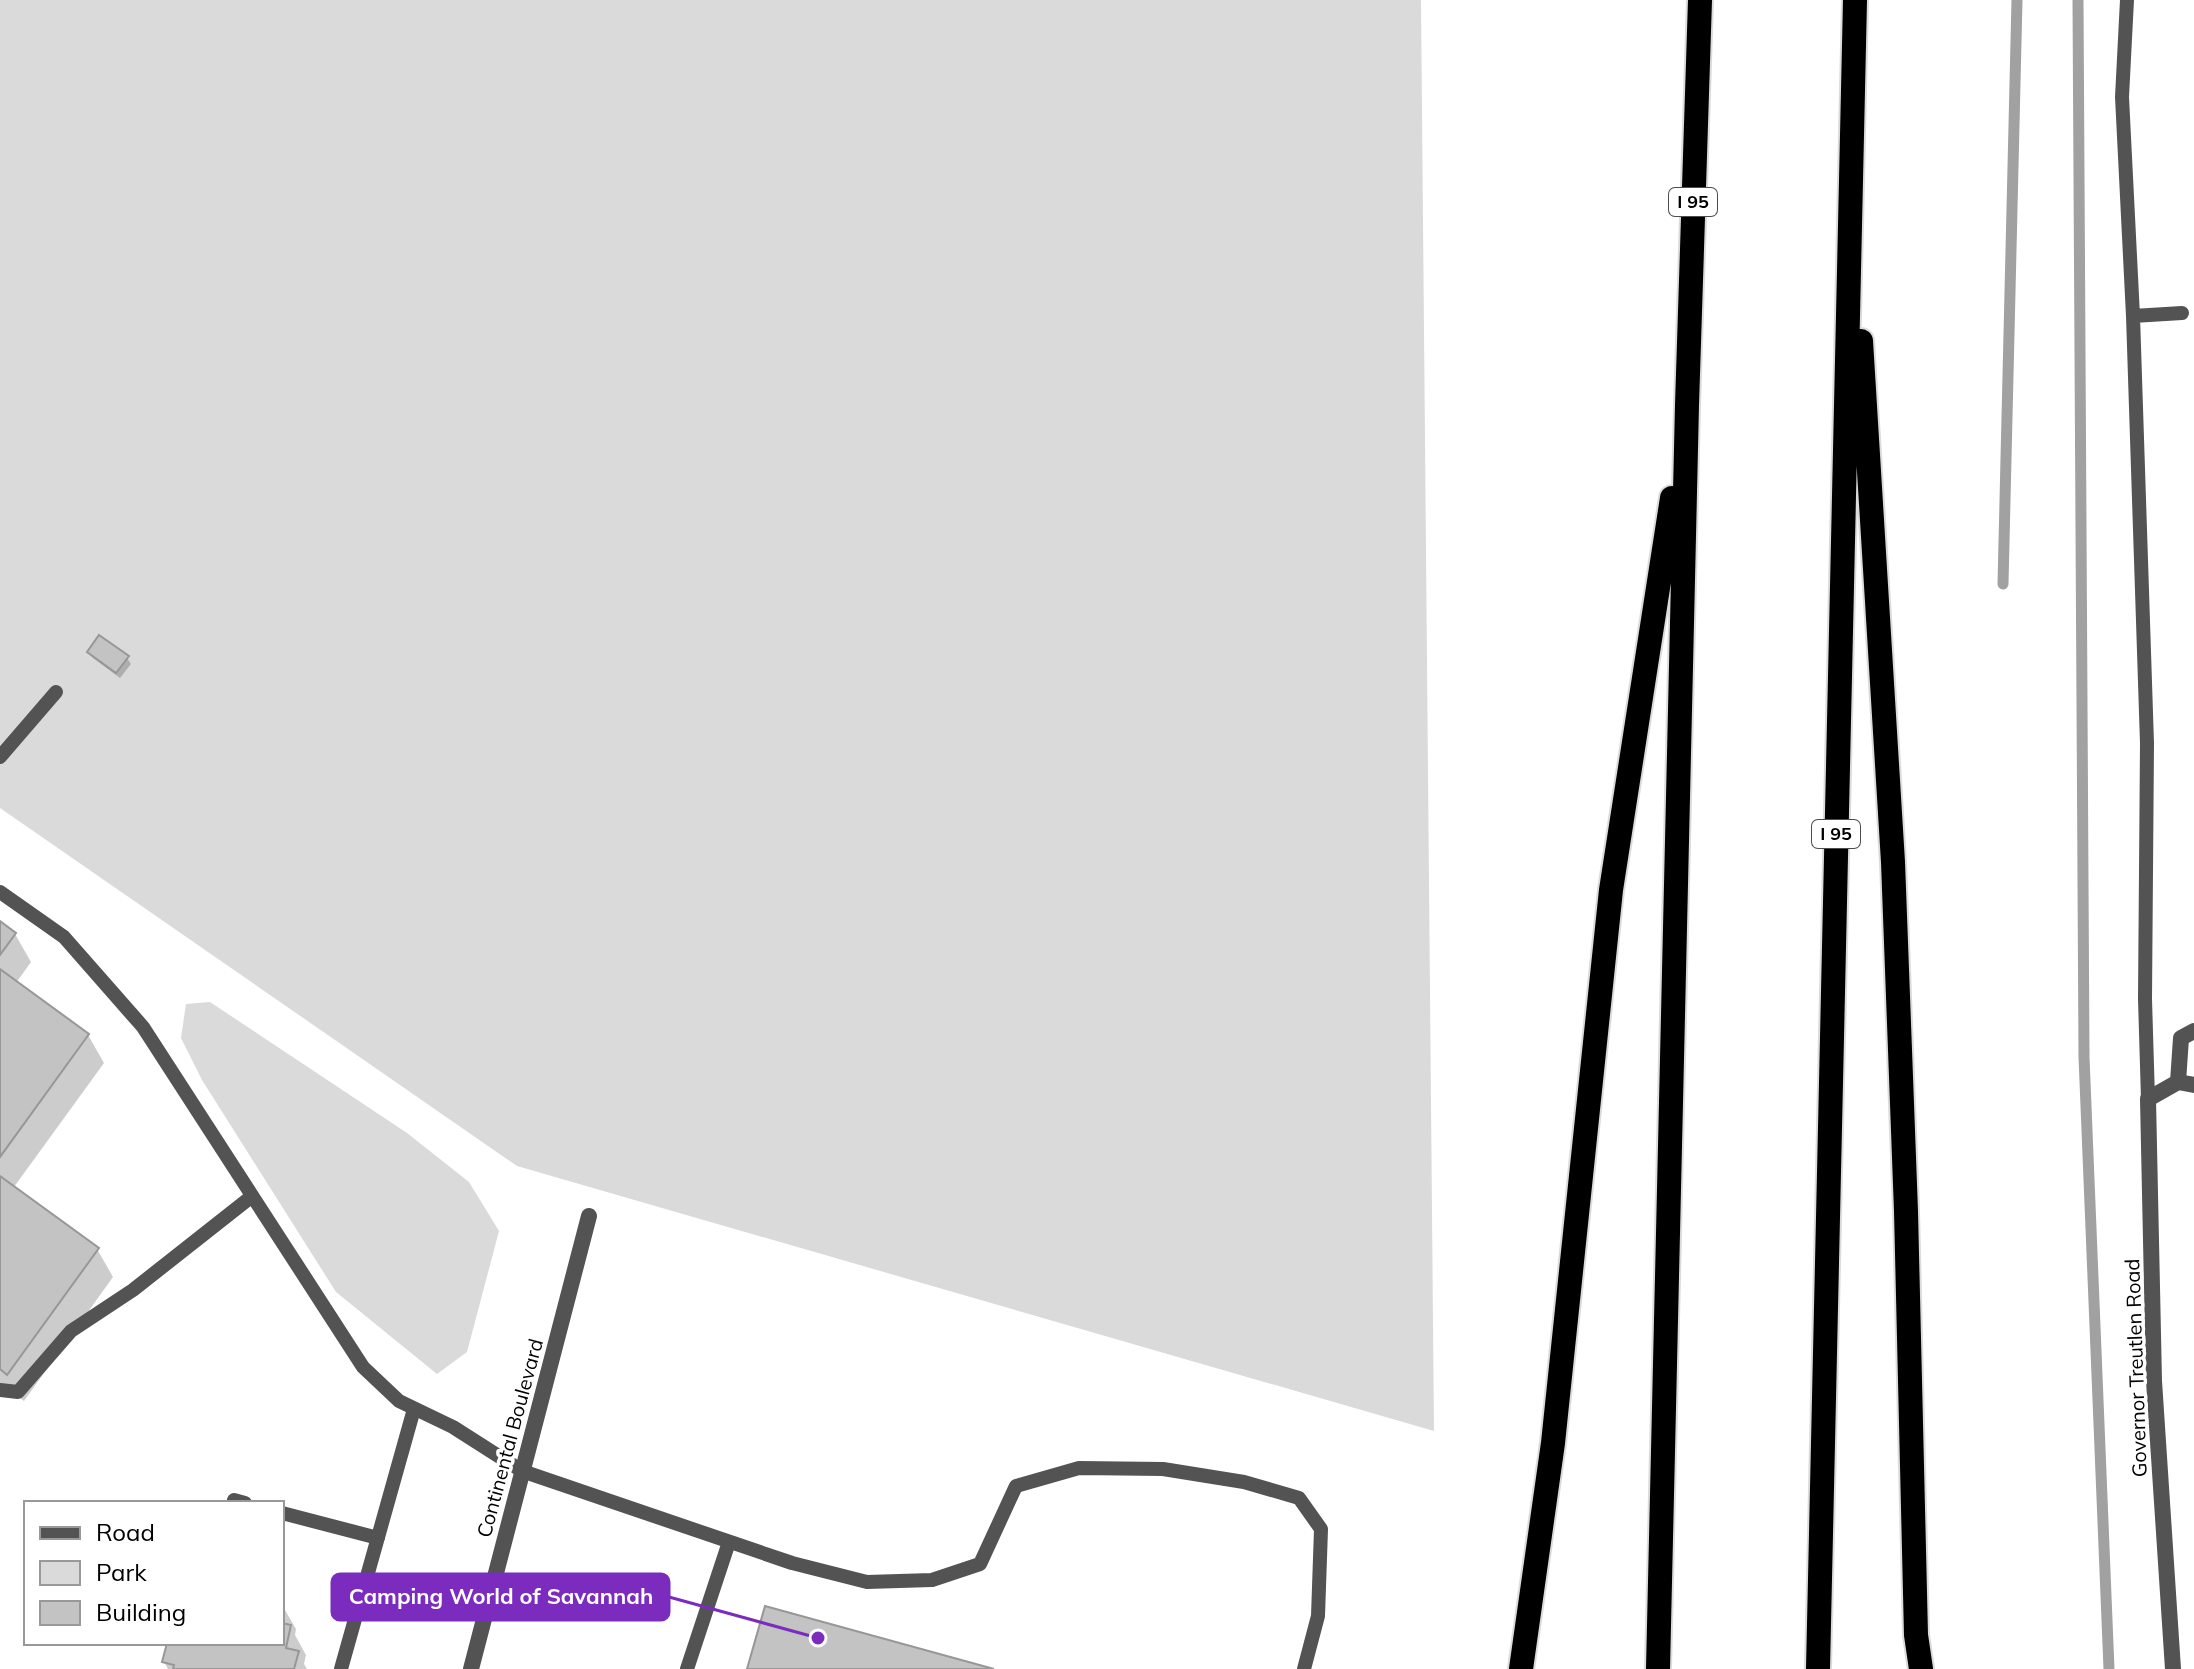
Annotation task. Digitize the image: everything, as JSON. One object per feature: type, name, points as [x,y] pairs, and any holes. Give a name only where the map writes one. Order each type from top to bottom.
[{"type":"highway","name":"I 95","points":[[1658,1669],[1687,405],[1700,0]]},
{"type":"highway","name":"I 95","points":[[1818,1669],[1855,0]]},
{"type":"highway","points":[[1850,185],[1893,862],[1906,1211],[1916,1635],[1921,1669]]},
{"type":"highway","points":[[1521,1669],[1553,1443],[1611,890],[1687,405]]},
{"type":"street","points":[[2148,1099],[2186,1083],[2181,1038],[2194,1031]]},
{"type":"street","name":"Governor Treutlen Road","points":[[2148,1099],[2154,1381],[2173,1669]]},
{"type":"street","name":"Continental Boulevard","points":[[471,1669],[589,1216]]},
{"type":"lane","points":[[2127,0],[2122,97],[2133,316],[2147,743],[2145,999],[2148,1099]]},
{"type":"lane","points":[[2133,316],[2182,313]]},
{"type":"lane","points":[[0,757],[56,692]]},
{"type":"lane","points":[[0,892],[64,937],[143,1027],[363,1367],[399,1401],[453,1427],[522,1471],[792,1563],[867,1582],[932,1580],[980,1564],[1016,1486],[1079,1468],[1163,1469],[1244,1482],[1299,1498],[1321,1529],[1318,1616],[1304,1669]]},
{"type":"lane","points":[[0,1390],[18,1392],[71,1331],[133,1290],[251,1197]]},
{"type":"lane","points":[[341,1669],[414,1409]]},
{"type":"lane","points":[[284,1514],[378,1538]]},
{"type":"lane","points":[[687,1669],[729,1542]]},
{"type":"green space","points":[[0,0],[1421,0],[1434,1431],[517,1166],[0,808]]},
{"type":"green space","points":[[210,1002],[407,1133],[469,1182],[499,1231],[467,1352],[437,1374],[336,1292],[202,1080],[181,1038],[186,1004]]},
{"type":"building","points":[[99,635],[129,656],[116,673],[87,652]]},
{"type":"building","points":[[0,921],[16,933],[0,955]]},
{"type":"building","points":[[0,969],[89,1034],[0,1157]]},
{"type":"building","points":[[0,1176],[99,1248],[7,1375],[0,1369]]},
{"type":"building","points":[[765,1606],[994,1669],[747,1669]]},
{"type":"building","points":[[284,1623],[291,1625],[286,1648],[299,1651],[294,1669],[173,1669],[174,1665],[162,1662],[166,1645],[284,1645]]},
{"type":"waterway","points":[[2003,584],[2017,0]]},
{"type":"waterway","points":[[2078,0],[2084,1057],[2109,1669]]},
{"type":"place","name":"Camping World of Savannah","points":[[818,1638]]}]
